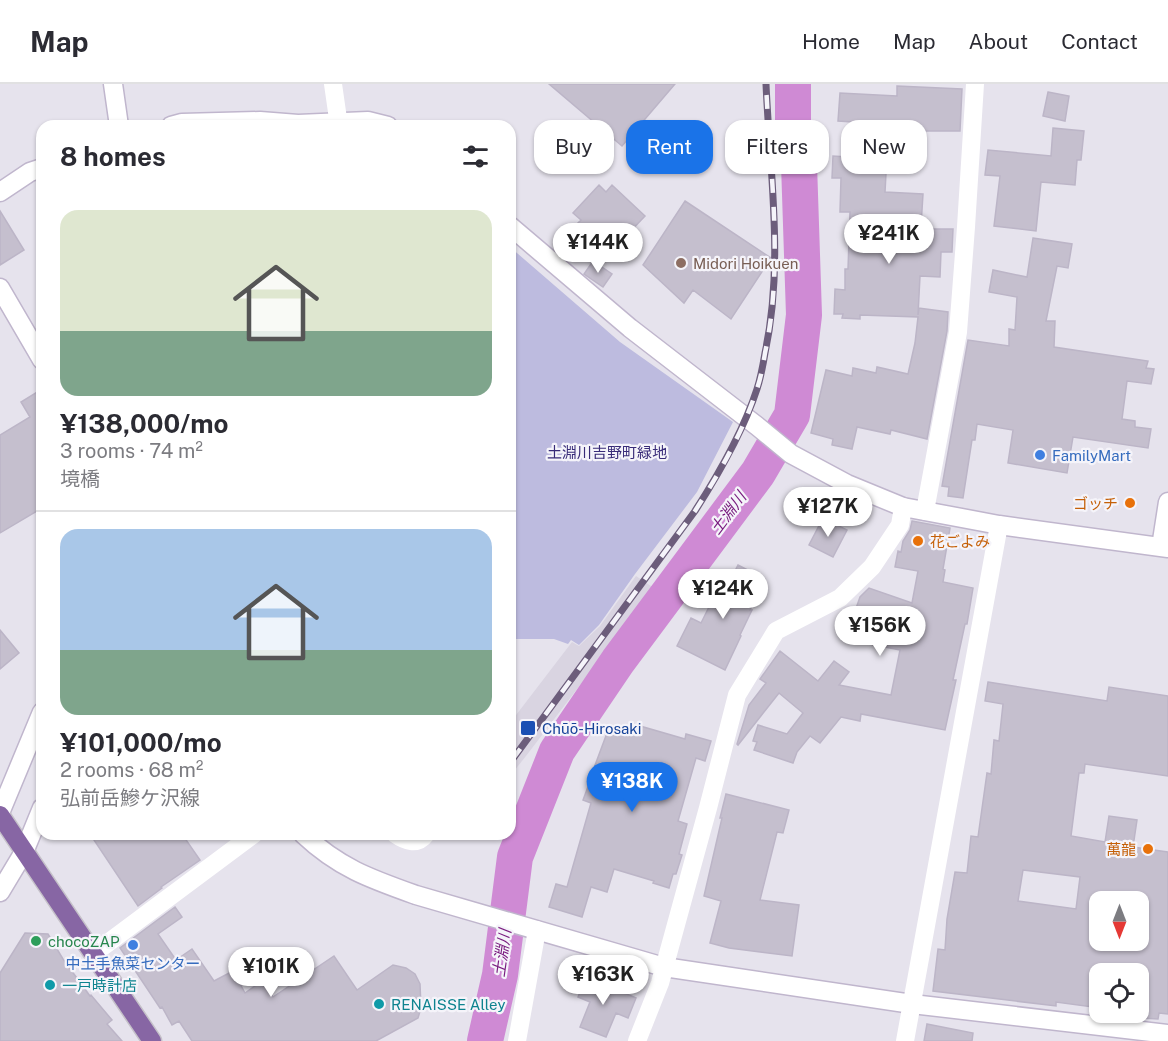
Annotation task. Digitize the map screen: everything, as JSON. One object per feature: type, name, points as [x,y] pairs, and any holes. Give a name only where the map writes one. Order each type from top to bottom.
[{"type":"main road","points":[[0,814],[152,1041]]},
{"type":"street","points":[[112,84],[118,120]]},
{"type":"street","points":[[333,84],[338,120]]},
{"type":"street","points":[[925,511],[958,332],[975,84]]},
{"type":"street","points":[[0,192],[36,170]]},
{"type":"street","points":[[516,231],[630,328],[791,454],[847,484],[903,507],[999,525],[1164,547],[1168,502]]},
{"type":"street","points":[[0,288],[36,350]]},
{"type":"street","points":[[637,1041],[660,983],[737,695],[776,631],[840,598],[872,567],[900,525],[903,507]]},
{"type":"street","points":[[905,1041],[999,525]]},
{"type":"street","points":[[0,814],[36,727]]},
{"type":"street","points":[[0,892],[24,852],[36,823]]},
{"type":"street","points":[[93,954],[246,840]]},
{"type":"street","points":[[310,840],[323,852],[351,870],[416,896],[664,967],[912,1004],[1168,1034]]},
{"type":"street","points":[[404,840],[415,842],[419,840]]},
{"type":"street","points":[[517,1041],[533,929]]},
{"type":"shaded area","name":"Chūō-Hirosaki","points":[[636,576],[654,588],[516,768],[516,715],[572,642],[579,646],[600,626]]},
{"type":"green space","name":"土淵川吉野町緑地","points":[[516,252],[620,342],[733,422],[697,492],[599,625],[579,645],[571,640],[568,644],[554,639],[516,639]]},
{"type":"building","points":[[549,84],[675,84],[644,120],[626,120],[626,141],[622,146],[614,139],[614,120],[591,120]]},
{"type":"building","points":[[897,86],[962,89],[960,131],[927,131],[927,120],[838,121],[840,93],[897,96]]},
{"type":"building","points":[[1048,92],[1069,96],[1065,121],[1043,116]]},
{"type":"building","points":[[1053,128],[1084,131],[1081,160],[1077,160],[1075,185],[1041,182],[1036,231],[994,226],[1000,176],[985,175],[988,150],[1051,156]]},
{"type":"building","points":[[833,156],[841,157],[841,174],[886,174],[885,192],[923,194],[921,226],[929,226],[929,229],[953,229],[952,252],[941,252],[940,277],[920,276],[918,315],[919,308],[948,312],[947,331],[927,439],[891,430],[890,434],[857,427],[852,449],[832,445],[833,439],[811,433],[826,370],[852,376],[853,368],[876,373],[877,367],[908,374],[918,317],[860,315],[860,319],[842,318],[843,314],[834,314],[835,289],[845,290],[850,212],[840,212],[841,178],[832,178]]},
{"type":"building","points":[[599,185],[606,192],[612,185],[645,216],[627,235],[620,228],[611,237],[598,225],[590,234],[578,223],[581,220],[573,213]]},
{"type":"building","points":[[685,201],[771,258],[731,319],[693,290],[684,303],[643,265]]},
{"type":"building","points":[[0,211],[24,250],[0,265]]},
{"type":"building","points":[[1033,238],[1072,244],[1068,268],[1057,266],[1046,321],[1055,321],[1054,347],[1148,361],[1146,368],[1154,369],[1151,384],[1127,381],[1122,419],[1135,421],[1135,427],[1151,429],[1148,448],[1073,437],[1067,473],[1008,463],[1013,430],[977,424],[975,440],[972,440],[963,498],[948,496],[949,487],[942,486],[968,340],[1009,346],[1009,329],[1015,330],[1017,297],[989,292],[993,270],[1027,277]]},
{"type":"building","points":[[593,261],[612,274],[603,287],[584,274]]},
{"type":"building","points":[[36,393],[36,512],[0,533],[0,435],[30,417],[21,402]]},
{"type":"building","points":[[823,518],[847,530],[833,557],[809,545]]},
{"type":"building","points":[[912,521],[950,528],[943,582],[973,588],[953,680],[956,680],[945,730],[861,714],[860,721],[841,717],[820,743],[810,736],[797,752],[793,763],[754,750],[757,742],[753,741],[758,725],[787,734],[803,713],[779,693],[738,745],[749,705],[766,683],[760,679],[780,651],[818,681],[834,661],[849,672],[839,685],[891,695],[900,650],[864,643],[868,622],[853,617],[860,597],[869,588],[912,603],[918,571],[895,567],[898,551],[901,552]]},
{"type":"building","points":[[738,565],[765,579],[725,670],[677,646],[691,618],[701,623],[716,593],[722,596]]},
{"type":"building","points":[[0,630],[19,653],[0,669]]},
{"type":"building","points":[[988,682],[1107,701],[1109,687],[1168,696],[1168,776],[1085,764],[1084,773],[1079,773],[1071,836],[1105,842],[1109,816],[1137,820],[1133,847],[1168,852],[1168,1014],[1159,1013],[1158,1019],[1149,1018],[1149,963],[1089,963],[1089,1006],[1056,1002],[1056,1006],[933,991],[938,949],[945,950],[947,919],[955,872],[967,873],[971,836],[978,837],[987,773],[991,774],[994,740],[999,741],[1003,704],[985,701]],"holes":[[[1023,870],[1080,877],[1076,909],[1018,901]]]},
{"type":"building","points":[[610,725],[637,735],[640,726],[685,739],[686,734],[711,741],[705,761],[696,758],[678,821],[687,824],[679,854],[682,855],[669,888],[614,869],[607,892],[591,887],[582,917],[549,907],[556,884],[567,887],[591,803],[583,800]]},
{"type":"building","points":[[726,794],[789,810],[783,833],[777,832],[760,900],[799,905],[792,956],[729,948],[710,943],[721,901],[704,896]]},
{"type":"building","points":[[94,840],[186,840],[200,860],[138,906]]},
{"type":"building","points":[[175,907],[182,917],[158,934],[176,960],[192,949],[214,981],[233,971],[245,993],[262,981],[273,997],[334,956],[357,990],[393,965],[406,968],[415,974],[420,984],[421,1008],[418,1018],[376,1041],[192,1041],[179,1021],[172,1025],[120,948]]},
{"type":"building","points":[[25,933],[48,934],[90,996],[112,1020],[107,1024],[122,1041],[0,1041],[0,973]]},
{"type":"building","points":[[586,977],[636,998],[628,1018],[616,1013],[606,1037],[580,1027],[590,1002],[578,997]]},
{"type":"building","points":[[927,1024],[973,1033],[972,1041],[924,1041]]},
{"type":"waterway","name":"土淵川","points":[[485,1041],[500,975],[515,857],[557,751],[618,661],[758,473],[792,415],[804,315],[799,164],[793,142],[793,84]]},
{"type":"railway","points":[[516,755],[695,511],[730,452],[751,405],[763,366],[774,286],[774,219],[766,84]]},
{"type":"place","name":"Midori Hoikuen","points":[[681,263]]},
{"type":"place","name":"FamilyMart","points":[[1040,455]]},
{"type":"place","name":"ゴッチ","points":[[1130,503]]},
{"type":"place","name":"花ごよみ","points":[[918,541]]},
{"type":"place","name":"Chūō-Hirosaki","points":[[528,728]]},
{"type":"place","name":"萬龍","points":[[1148,849]]},
{"type":"place","name":"chocoZAP","points":[[36,941]]},
{"type":"place","name":"中土手魚菜センター","points":[[133,945]]},
{"type":"place","name":"一戸時計店","points":[[50,985]]},
{"type":"place","name":"RENAISSE Alley","points":[[379,1004]]}]
